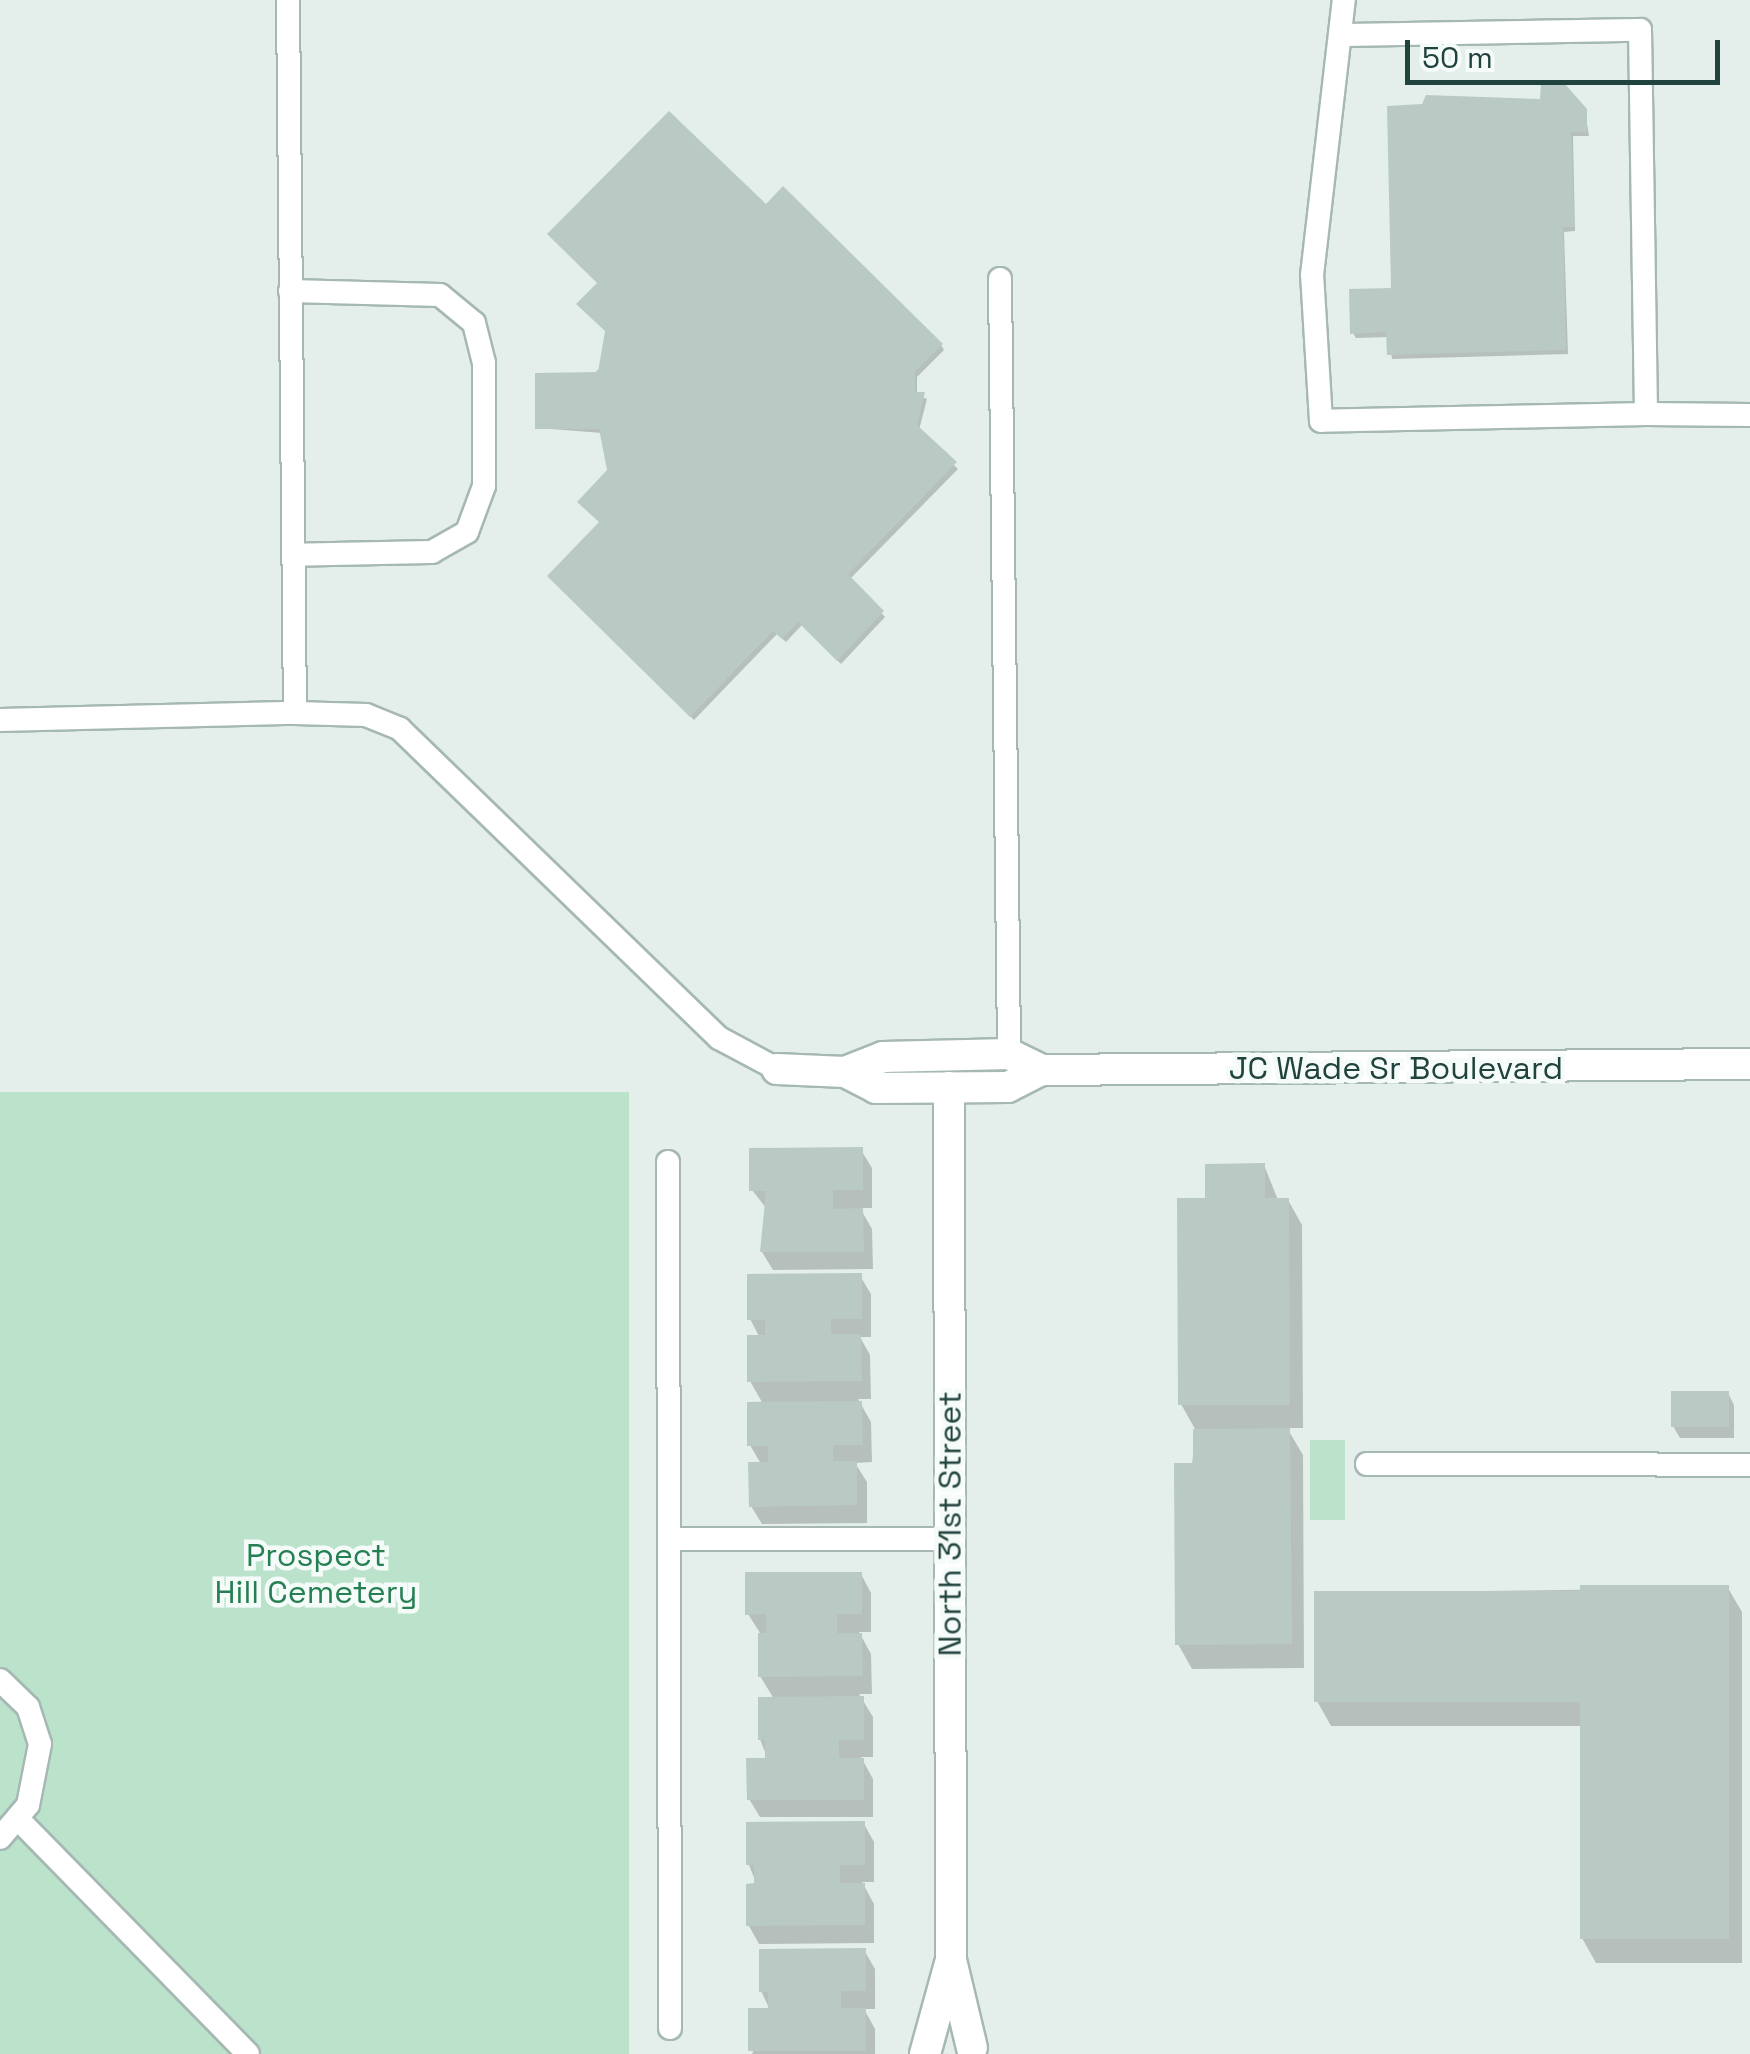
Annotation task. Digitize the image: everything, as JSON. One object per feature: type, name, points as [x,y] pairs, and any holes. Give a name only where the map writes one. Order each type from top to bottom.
[{"type":"street","name":"JC Wade Sr Boulevard","points":[[845,1072],[883,1056],[1009,1054],[1042,1070],[1750,1064]]},
{"type":"street","name":"JC Wade Sr Boulevard","points":[[776,1069],[845,1072],[876,1088],[1015,1086],[1042,1070]]},
{"type":"street","name":"North 31st Street","points":[[925,2054],[951,1960],[949,1087]]},
{"type":"street","name":"North 31st Street","points":[[951,1960],[977,2052]]},
{"type":"street","points":[[925,2054],[952,2040],[977,2052]]},
{"type":"lane","points":[[288,0],[295,713]]},
{"type":"lane","points":[[1344,0],[1344,34],[1330,92],[1312,275],[1321,421],[1750,415]]},
{"type":"lane","points":[[1344,34],[1640,30],[1646,414]]},
{"type":"lane","points":[[1000,279],[1009,1054]]},
{"type":"lane","points":[[290,291],[440,294],[474,323],[484,363],[484,486],[466,532],[420,553],[294,555]]},
{"type":"lane","points":[[0,720],[295,713],[366,716],[400,730],[718,1038],[776,1069]]},
{"type":"lane","points":[[668,1162],[670,2028]]},
{"type":"lane","points":[[1367,1464],[1750,1465]]},
{"type":"lane","points":[[669,1539],[950,1539]]},
{"type":"lane","points":[[0,1680],[28,1707],[40,1744],[35,1788],[19,1820],[0,1838]]},
{"type":"lane","points":[[19,1820],[248,2054]]},
{"type":"green space","name":"Prospect Hill Cemetery","points":[[0,1092],[629,1092],[629,2054],[0,2054]]},
{"type":"green space","points":[[1310,1440],[1345,1440],[1345,1520],[1310,1520]]},
{"type":"building","points":[[1541,83],[1565,84],[1587,109],[1587,132],[1571,132],[1574,227],[1563,227],[1566,350],[1387,355],[1386,332],[1350,334],[1349,289],[1391,288],[1387,106],[1422,104],[1426,95],[1540,99]]},
{"type":"building","points":[[669,111],[766,204],[783,186],[943,344],[915,372],[915,392],[925,392],[917,425],[957,462],[848,574],[884,611],[837,661],[798,622],[782,639],[773,631],[690,717],[547,576],[599,522],[577,502],[607,470],[599,429],[535,429],[535,373],[598,372],[605,331],[576,304],[597,283],[547,234]]},
{"type":"building","points":[[863,1147],[863,1190],[833,1190],[833,1209],[863,1208],[864,1252],[760,1252],[766,1191],[749,1191],[749,1148]]},
{"type":"building","points":[[1265,1163],[1265,1198],[1289,1198],[1290,1405],[1178,1405],[1177,1198],[1205,1198],[1205,1164]]},
{"type":"building","points":[[862,1273],[862,1319],[831,1319],[831,1334],[861,1334],[862,1381],[747,1382],[747,1335],[765,1335],[765,1320],[747,1320],[747,1274]]},
{"type":"building","points":[[1671,1391],[1729,1391],[1729,1427],[1671,1427]]},
{"type":"building","points":[[862,1401],[863,1445],[833,1445],[833,1461],[857,1461],[857,1505],[749,1507],[748,1462],[768,1462],[768,1446],[747,1446],[747,1402]]},
{"type":"building","points":[[1290,1428],[1292,1644],[1175,1645],[1174,1463],[1193,1463],[1193,1429]]},
{"type":"building","points":[[745,1572],[862,1572],[862,1614],[837,1614],[837,1633],[862,1633],[863,1676],[758,1677],[758,1633],[766,1633],[766,1614],[745,1615]]},
{"type":"building","points":[[1580,1585],[1729,1585],[1729,1939],[1580,1939],[1580,1702],[1314,1702],[1314,1591],[1580,1591]]},
{"type":"building","points":[[864,1696],[864,1740],[839,1740],[839,1758],[864,1758],[864,1800],[747,1800],[746,1758],[765,1758],[765,1740],[758,1740],[758,1697]]},
{"type":"building","points":[[865,1821],[865,1865],[840,1865],[840,1883],[865,1883],[865,1925],[746,1926],[746,1884],[754,1883],[754,1865],[746,1865],[746,1822]]},
{"type":"building","points":[[866,1948],[866,1991],[841,1991],[841,2008],[866,2008],[866,2051],[748,2051],[748,2008],[768,2008],[768,1992],[759,1992],[759,1949]]}]
